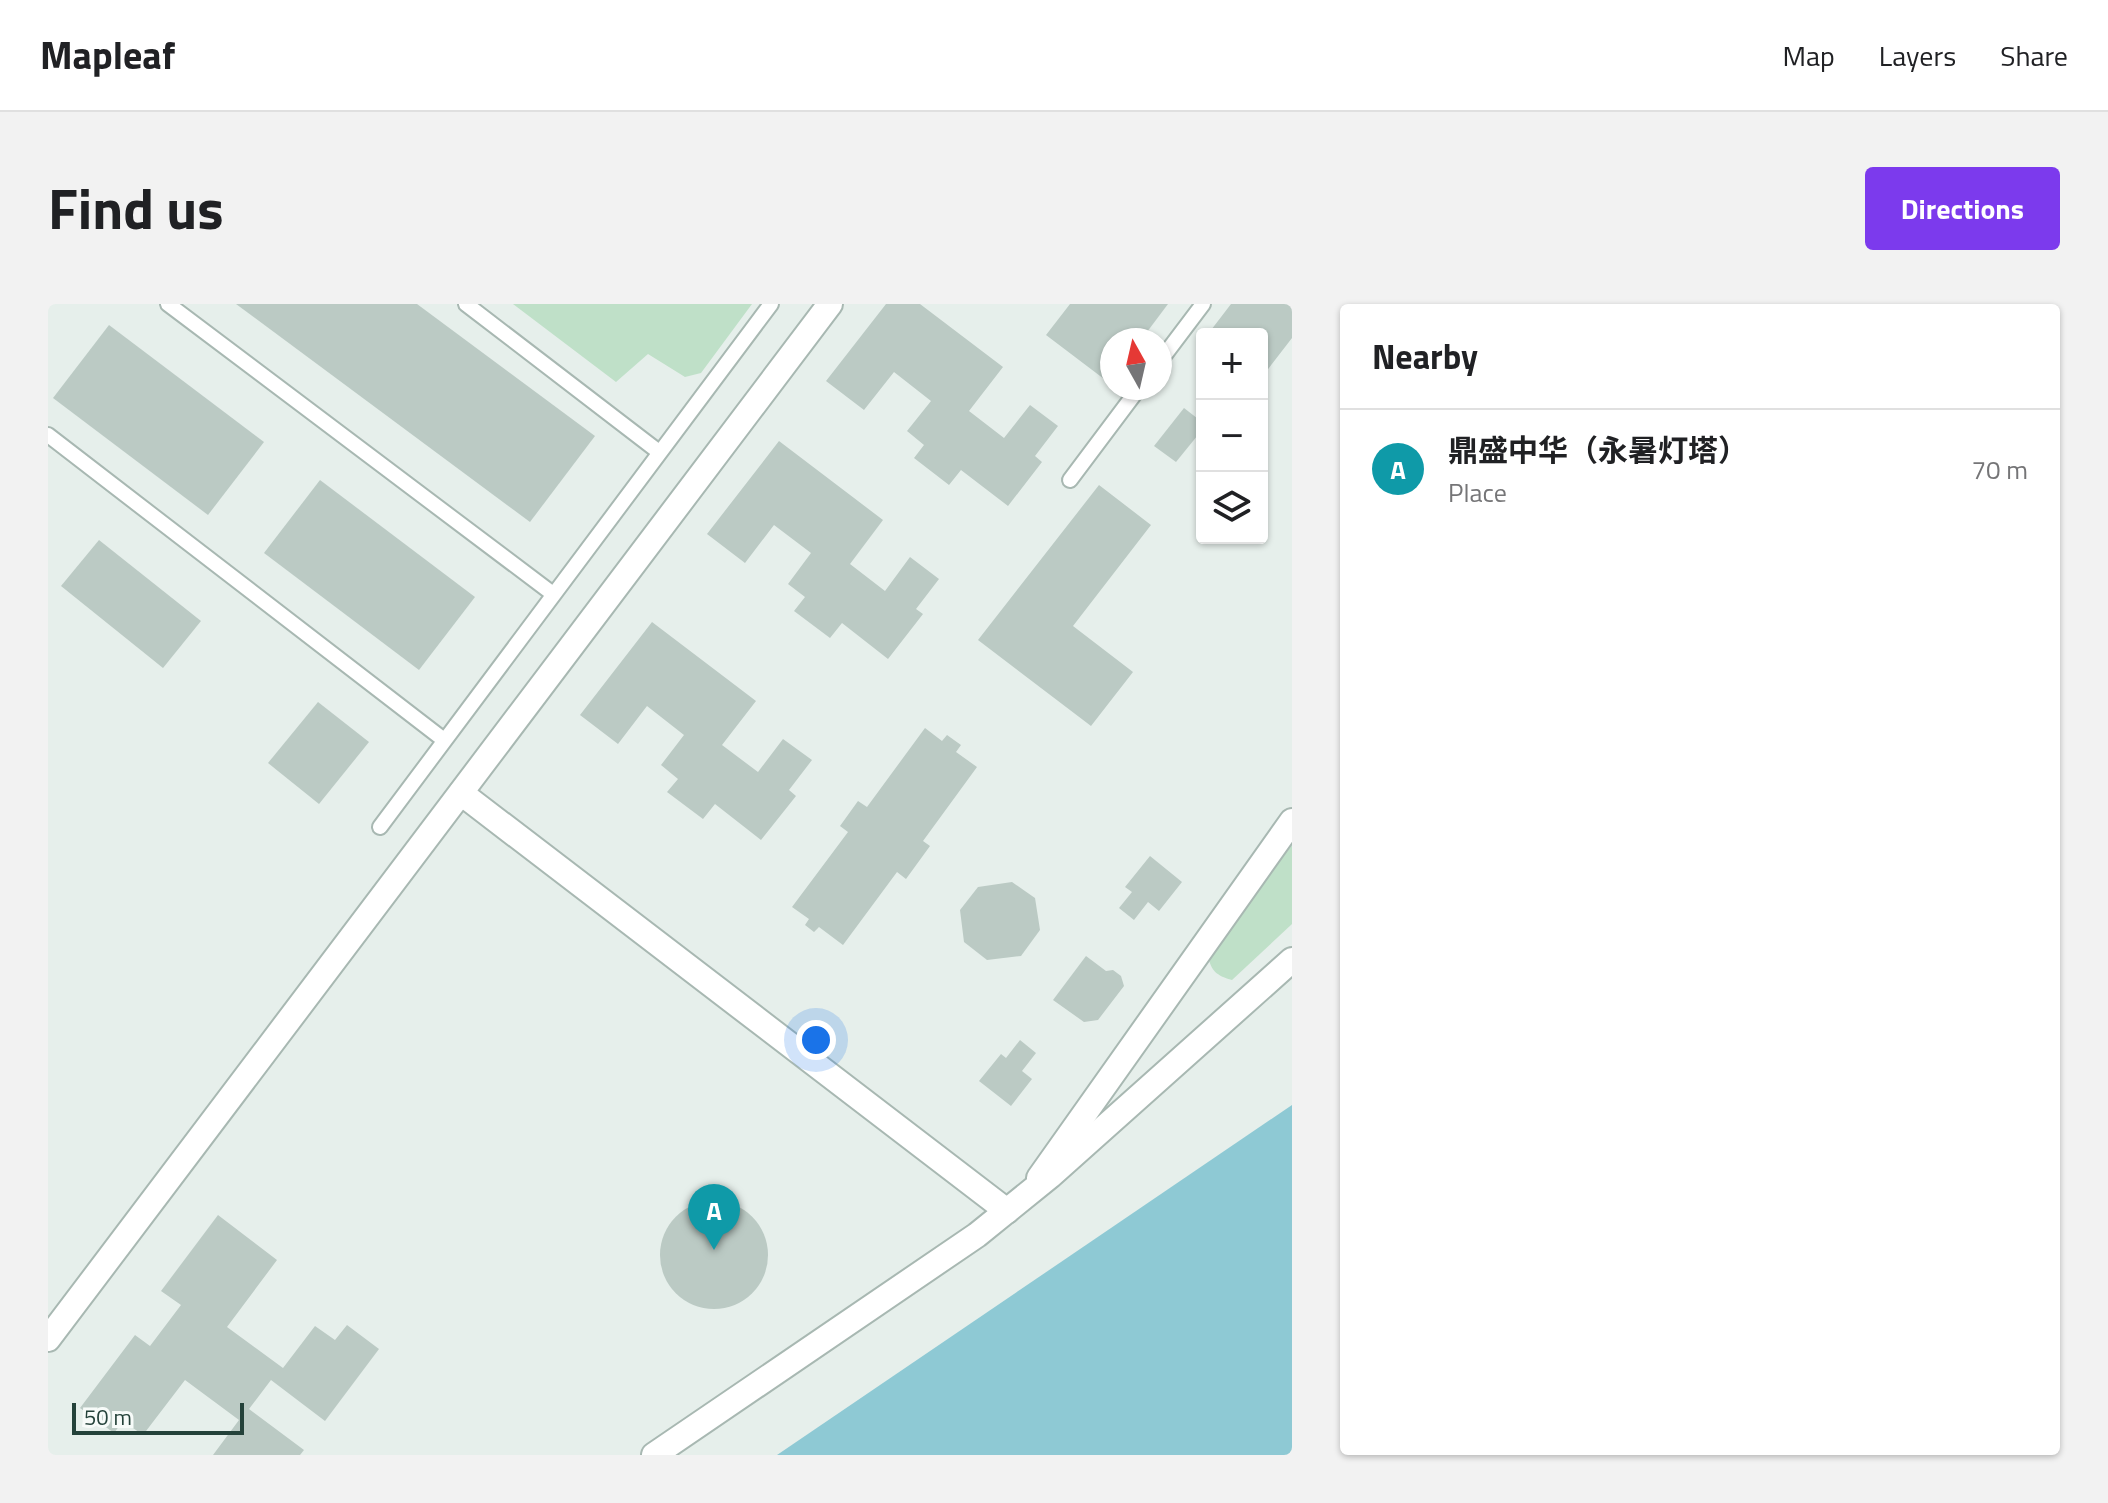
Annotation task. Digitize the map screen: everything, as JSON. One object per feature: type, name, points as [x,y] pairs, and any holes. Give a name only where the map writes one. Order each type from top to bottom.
[{"type":"street","points":[[48,1339],[830,304]]},
{"type":"street","points":[[461,793],[1007,1211]]},
{"type":"street","points":[[1029,1193],[1292,821]]},
{"type":"street","points":[[654,1455],[977,1235],[1029,1193],[1292,960]]},
{"type":"lane","points":[[168,304],[553,594]]},
{"type":"lane","points":[[466,304],[659,452]]},
{"type":"lane","points":[[380,827],[771,304]]},
{"type":"lane","points":[[1172,345],[1203,304]]},
{"type":"lane","points":[[1070,480],[1130,400]]},
{"type":"lane","points":[[48,435],[444,740]]},
{"type":"green space","points":[[513,304],[752,304],[701,373],[685,377],[648,354],[616,382]]},
{"type":"green space","points":[[1292,845],[1292,924],[1232,980],[1222,977],[1211,966],[1208,956]]},
{"type":"water","points":[[1292,1105],[1292,1455],[777,1455]]},
{"type":"building","points":[[236,304],[417,304],[595,436],[530,522]]},
{"type":"building","points":[[886,304],[920,304],[1003,367],[969,411],[1004,438],[1030,405],[1058,426],[1035,456],[1042,462],[1008,506],[961,470],[949,485],[914,458],[924,445],[907,431],[931,401],[894,372],[864,410],[826,381]]},
{"type":"building","points":[[1070,304],[1168,304],[1150,328],[1100,328],[1100,376],[1046,335]]},
{"type":"building","points":[[1231,304],[1292,304],[1292,338],[1268,369],[1268,328],[1213,328]]},
{"type":"building","points":[[109,325],[264,442],[208,515],[53,398]]},
{"type":"building","points":[[1184,408],[1196,417],[1196,437],[1176,462],[1154,446]]},
{"type":"building","points":[[779,441],[883,520],[850,564],[885,591],[910,557],[939,579],[916,609],[923,614],[888,659],[842,623],[830,638],[794,611],[805,597],[788,584],[811,553],[774,525],[745,563],[707,534]]},
{"type":"building","points":[[320,480],[475,597],[419,670],[264,553]]},
{"type":"building","points":[[1099,485],[1151,525],[1073,626],[1133,672],[1091,726],[978,640]]},
{"type":"building","points":[[99,540],[201,621],[163,668],[61,586]]},
{"type":"building","points":[[652,622],[756,701],[722,745],[758,772],[783,739],[812,760],[789,790],[796,796],[761,840],[715,804],[703,819],[667,792],[678,779],[661,765],[684,735],[647,706],[618,744],[580,715]]},
{"type":"building","points":[[318,702],[369,742],[319,804],[268,763]]},
{"type":"building","points":[[925,728],[942,741],[947,735],[961,745],[956,752],[977,767],[923,841],[930,846],[906,879],[897,872],[843,945],[819,927],[814,932],[805,925],[809,919],[792,907],[848,832],[840,826],[858,801],[867,807]]},
{"type":"building","points":[[1150,856],[1182,882],[1159,911],[1148,902],[1134,920],[1119,908],[1132,892],[1125,887]]},
{"type":"building","points":[[1012,882],[1035,898],[1040,930],[1021,956],[987,960],[964,942],[960,910],[978,887]]},
{"type":"building","points":[[1086,956],[1106,971],[1113,970],[1121,976],[1124,986],[1098,1020],[1084,1022],[1053,1000]]},
{"type":"building","points":[[1020,1040],[1036,1053],[1022,1071],[1032,1079],[1011,1106],[979,1081],[1001,1054],[1006,1058]]},
{"type":"building","points":[[714,1201],[735,1205],[752,1217],[764,1234],[768,1255],[764,1276],[752,1293],[735,1305],[714,1309],[693,1305],[676,1293],[664,1276],[660,1255],[664,1234],[676,1217],[693,1205]]},
{"type":"building","points":[[218,1215],[277,1260],[227,1327],[283,1368],[315,1326],[335,1340],[347,1325],[379,1349],[325,1421],[271,1380],[249,1409],[304,1450],[300,1455],[213,1455],[239,1420],[185,1380],[143,1435],[123,1421],[114,1433],[80,1408],[135,1335],[150,1346],[181,1305],[161,1291]]},
{"type":"place","name":"鼎盛中华（永暑灯塔）","points":[[714,1250]]}]
